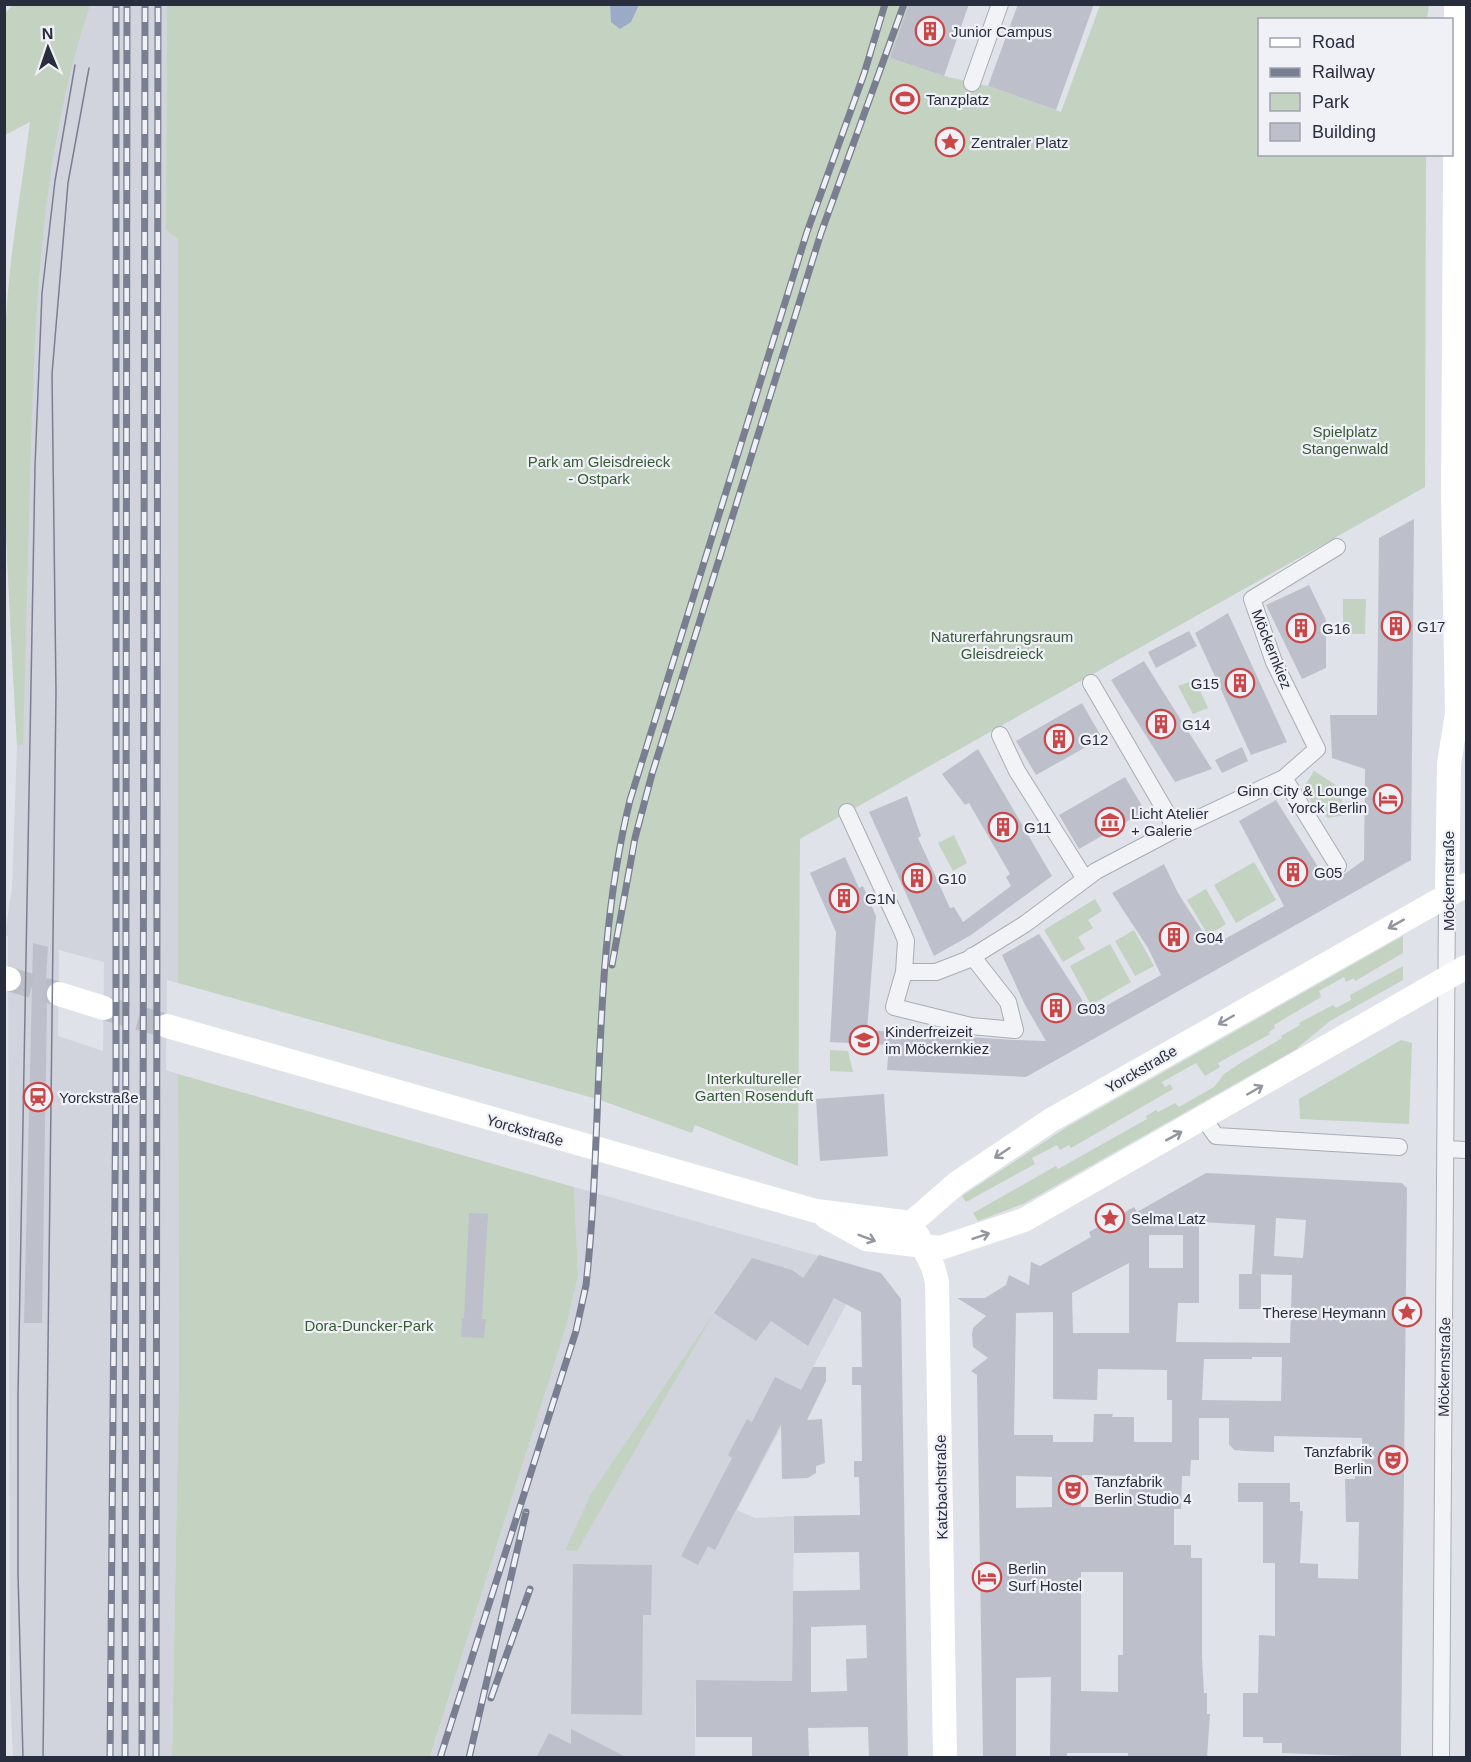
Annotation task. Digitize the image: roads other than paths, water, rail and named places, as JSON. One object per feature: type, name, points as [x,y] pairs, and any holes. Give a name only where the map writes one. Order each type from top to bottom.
[{"type":"main road","name":"Möckernstraße","points":[[1456,4],[1460,349],[1453,571],[1457,713],[1449,764],[1457,890]]},
{"type":"main road","name":"Yorckstraße","points":[[167,1026],[816,1211],[911,1223],[957,1183],[1051,1120],[1457,890]]},
{"type":"main road","name":"Yorckstraße","points":[[816,1211],[866,1239],[924,1248],[940,1248],[1024,1220],[1204,1119],[1457,972]]},
{"type":"main road","points":[[59,994],[104,1008]]},
{"type":"main road","name":"Katzbachstraße","points":[[911,1223],[924,1248],[937,1282],[945,1758]]},
{"type":"street","points":[[972,83],[1000,4]]},
{"type":"street","name":"Möckernkiez","points":[[904,972],[936,972],[972,956],[1025,924],[1085,879],[1176,829],[1284,778],[1317,749],[1274,662],[1252,598],[1337,547]]},
{"type":"street","points":[[1091,682],[1176,829]]},
{"type":"street","points":[[1000,735],[1017,771],[1085,879]]},
{"type":"street","points":[[1284,778],[1338,866]]},
{"type":"street","points":[[847,812],[906,941],[904,972],[894,1007],[971,1026],[1015,1030],[1008,1002],[972,956]]},
{"type":"street","name":"Möckernstraße","points":[[1441,1758],[1446,1149],[1457,972],[1457,890]]},
{"type":"street","points":[[1204,1119],[1216,1136],[1399,1147]]},
{"type":"street","points":[[1446,1149],[1467,1150]]},
{"type":"water","points":[[610,4],[639,5],[631,22],[620,29],[611,22]]},
{"type":"tunnel","points":[[9,979],[59,994]]},
{"type":"tunnel","points":[[104,1008],[167,1026]]},
{"type":"tram line","points":[[23,1758],[18,1575],[18,1395],[35,466],[42,293],[55,181],[75,65]]},
{"type":"tram line","points":[[43,1758],[56,692],[52,374],[68,183],[89,68]]},
{"type":"railway","points":[[110,1758],[116,1072],[116,4]]},
{"type":"railway","points":[[125,1758],[127,4]]},
{"type":"railway","points":[[142,1758],[145,4]]},
{"type":"railway","points":[[156,1758],[158,4]]},
{"type":"railway","points":[[440,1758],[576,1331],[586,1285],[609,920],[630,800],[807,232],[864,74],[885,4]]},
{"type":"railway","points":[[612,965],[635,838],[652,774],[821,233],[904,4]]},
{"type":"railway","points":[[469,1758],[526,1512]]},
{"type":"railway","points":[[491,1698],[530,1589]]},
{"type":"place","name":"Junior Campus","points":[[930,31]]},
{"type":"place","name":"Tanzplatz","points":[[905,99]]},
{"type":"place","name":"Zentraler Platz","points":[[950,142]]},
{"type":"place","name":"G17","points":[[1396,626]]},
{"type":"place","name":"G16","points":[[1301,628]]},
{"type":"place","name":"G15","points":[[1240,683]]},
{"type":"place","name":"G14","points":[[1161,724]]},
{"type":"place","name":"G12","points":[[1059,739]]},
{"type":"place","name":"Ginn City & Lounge Yorck Berlin","points":[[1388,799]]},
{"type":"place","name":"Licht Atelier + Galerie","points":[[1110,822]]},
{"type":"place","name":"G11","points":[[1003,827]]},
{"type":"place","name":"G05","points":[[1293,872]]},
{"type":"place","name":"G10","points":[[917,878]]},
{"type":"place","name":"G1N","points":[[844,898]]},
{"type":"place","name":"G04","points":[[1174,937]]},
{"type":"place","name":"G03","points":[[1056,1008]]},
{"type":"place","name":"Kinderfreizeit im Möckernkiez","points":[[864,1040]]},
{"type":"place","name":"Yorckstraße","points":[[38,1097]]},
{"type":"place","name":"Selma Latz","points":[[1110,1218]]},
{"type":"place","name":"Therese Heymann","points":[[1407,1312]]},
{"type":"place","name":"Tanzfabrik Berlin","points":[[1393,1460]]},
{"type":"place","name":"Tanzfabrik Berlin Studio 4","points":[[1073,1490]]},
{"type":"place","name":"Berlin Surf Hostel","points":[[987,1577]]},
{"type":"park label","name":"Spielplatz Stangenwald","points":[[1345,440]]},
{"type":"park label","name":"Park am Gleisdreieck - Ostpark","points":[[599,470]]},
{"type":"park label","name":"Naturerfahrungsraum Gleisdreieck","points":[[1002,644]]},
{"type":"park label","name":"Interkultureller Garten Rosenduft","points":[[754,1086]]},
{"type":"park label","name":"Dora-Duncker-Park","points":[[369,1325]]}]
